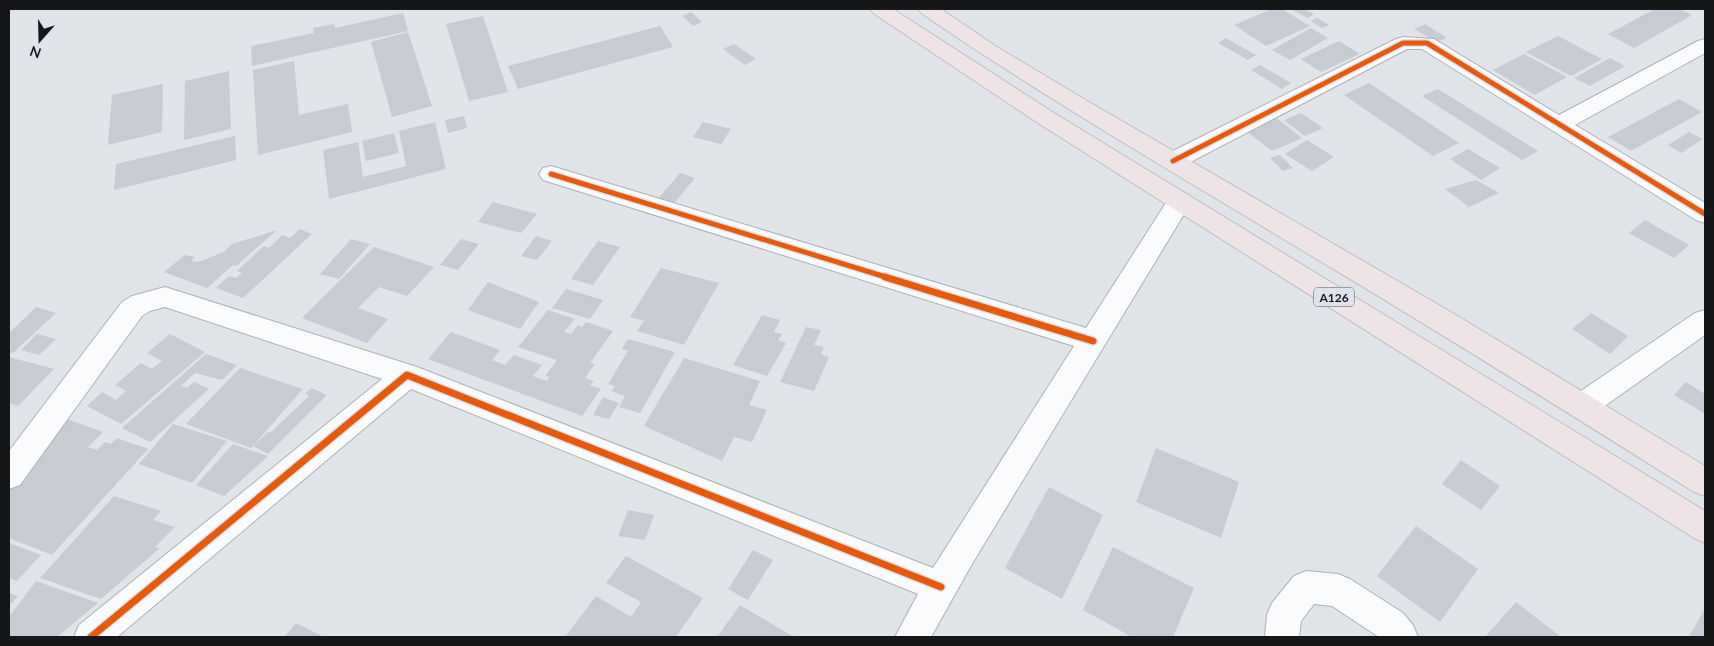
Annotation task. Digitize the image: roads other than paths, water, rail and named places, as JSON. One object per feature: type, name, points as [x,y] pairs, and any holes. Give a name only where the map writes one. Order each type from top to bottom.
[{"type":"highway","name":"A126","points":[[880,9],[923,36],[963,65],[1705,528]]},
{"type":"highway","name":"A126","points":[[928,9],[953,24],[990,51],[1582,406],[1705,482]]},
{"type":"street","points":[[1173,161],[1404,43],[1427,43],[1558,126],[1705,214]]},
{"type":"street","points":[[1558,126],[1705,45]]},
{"type":"street","points":[[551,174],[1093,340]]},
{"type":"street","points":[[912,637],[1180,201]]},
{"type":"street","points":[[9,474],[132,309],[142,303],[165,297],[408,375],[941,587]]},
{"type":"street","points":[[1582,406],[1705,321]]},
{"type":"street","points":[[92,637],[408,375]]},
{"type":"street","points":[[1282,637],[1284,615],[1306,587],[1338,590],[1391,625],[1401,637]]}]
